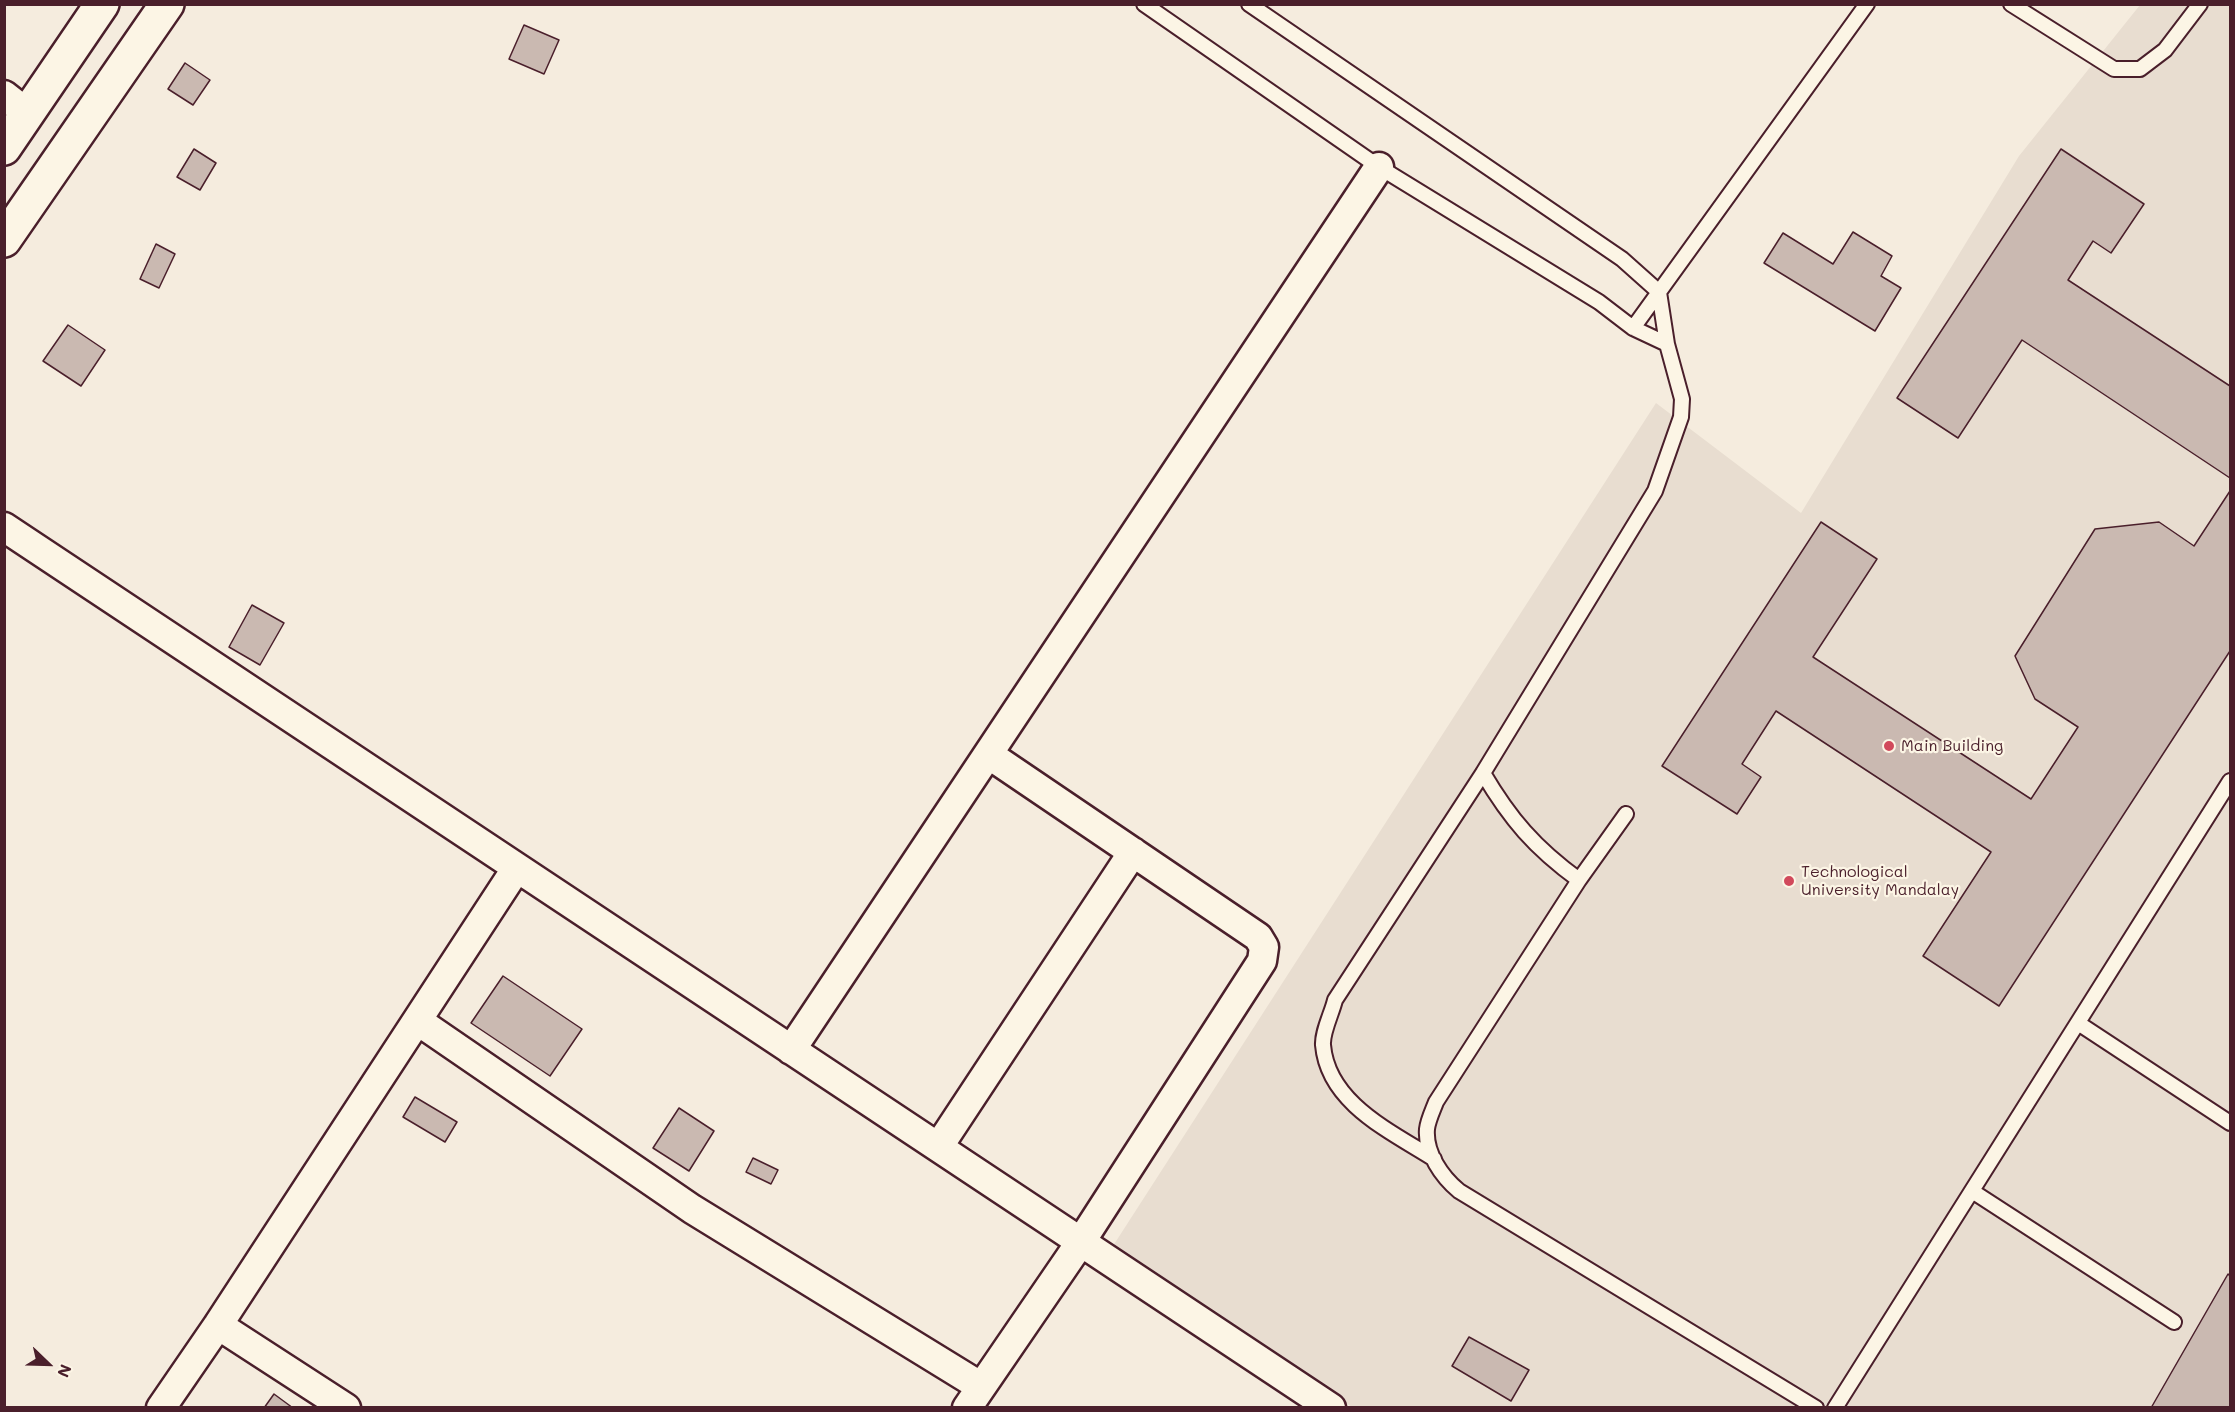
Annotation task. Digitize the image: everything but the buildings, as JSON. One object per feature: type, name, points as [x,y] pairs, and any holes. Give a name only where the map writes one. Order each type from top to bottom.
[{"type":"main road","points":[[4,148],[16,105],[102,4]]},
{"type":"main road","points":[[4,240],[167,4]]},
{"type":"street","points":[[791,1050],[1379,167]]},
{"type":"street","points":[[4,527],[516,869],[1082,1239],[1331,1407]]},
{"type":"street","points":[[418,1021],[692,1209],[973,1397],[1082,1239],[1262,961],[1264,946],[1258,937],[988,754]]},
{"type":"street","points":[[939,1146],[1133,852]]},
{"type":"street","points":[[161,1407],[218,1325],[516,869]]},
{"type":"street","points":[[218,1325],[346,1407]]},
{"type":"lane","points":[[1144,4],[1379,167],[1599,302],[1633,328],[1667,344]]},
{"type":"lane","points":[[1249,4],[1622,259],[1659,292],[1667,344],[1681,391],[1681,417],[1655,491],[1482,773],[1335,1000],[1323,1043],[1330,1075],[1344,1097],[1374,1120],[1434,1159]]},
{"type":"lane","points":[[1633,328],[1867,4]]},
{"type":"lane","points":[[2011,4],[2114,69],[2140,69],[2165,50],[2200,4]]},
{"type":"lane","points":[[1482,773],[1520,829],[1546,856],[1579,880]]},
{"type":"lane","points":[[1835,1407],[2230,781]]},
{"type":"lane","points":[[1626,814],[1579,880],[1436,1102],[1427,1130],[1434,1159],[1442,1177],[1459,1191],[1816,1407]]},
{"type":"lane","points":[[2078,1023],[2230,1123]]},
{"type":"lane","points":[[1972,1191],[2174,1322]]},
{"type":"shaded area","name":"Technological University Mandalay","points":[[2140,5],[2230,5],[2230,1407],[1352,1407],[1111,1249],[1656,403],[1801,513],[2019,156]]},
{"type":"place","name":"Main Building","points":[[1889,746]]},
{"type":"place","name":"Technological University Mandalay","points":[[1789,881]]}]
